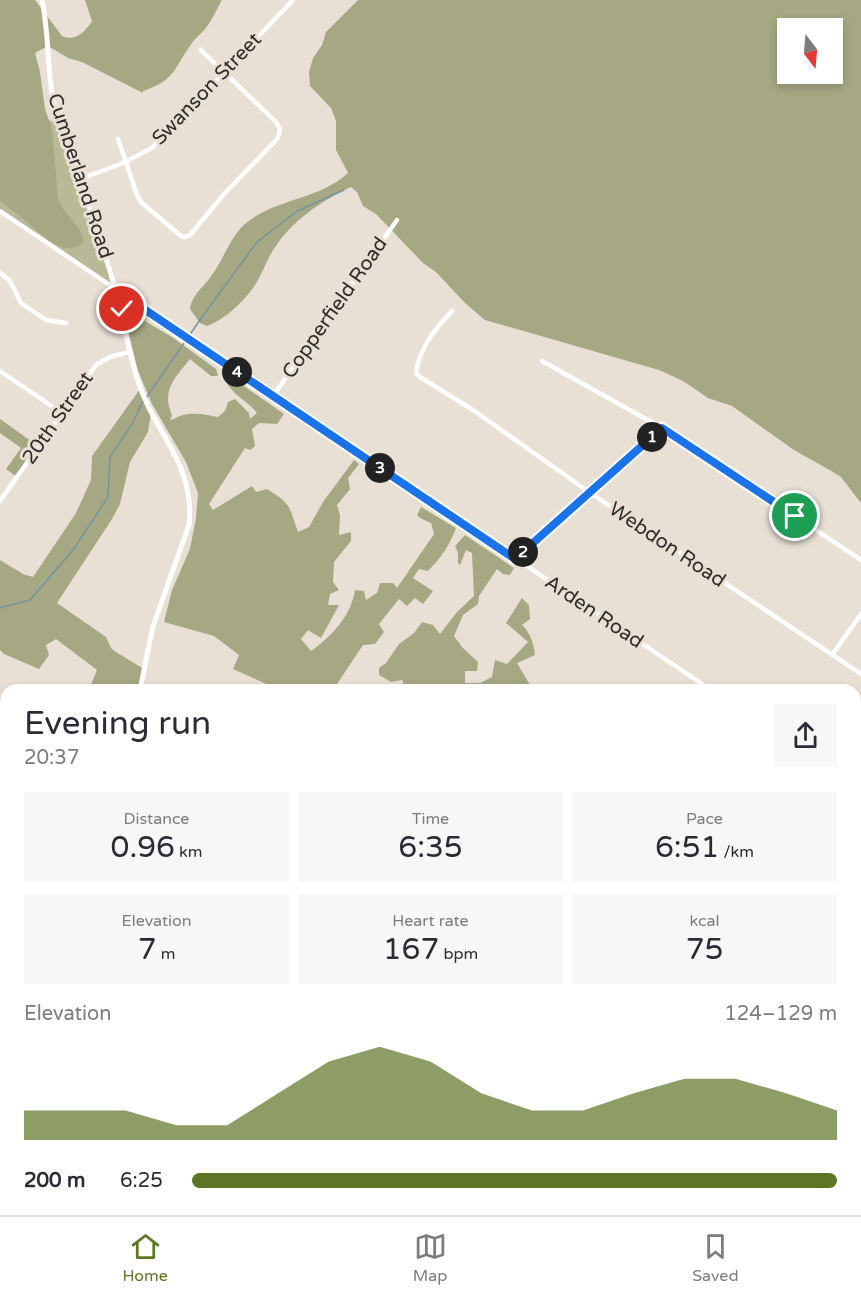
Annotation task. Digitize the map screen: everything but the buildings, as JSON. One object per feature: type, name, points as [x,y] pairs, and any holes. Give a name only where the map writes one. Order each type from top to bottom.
[{"type":"street","name":"Cumberland Road","points":[[42,0],[53,100],[114,289],[129,352],[144,400],[179,462],[185,476],[191,509],[189,525],[153,626],[141,684]]},
{"type":"street","name":"Swanson Street","points":[[80,179],[126,162],[152,148],[293,0]]},
{"type":"street","points":[[118,139],[137,195],[142,203],[181,236],[190,235],[225,194],[279,138],[280,129],[275,120],[201,50]]},
{"type":"street","name":"Arden Road","points":[[0,210],[702,684]]},
{"type":"street","name":"Copperfield Road","points":[[273,396],[397,220]]},
{"type":"street","points":[[0,273],[10,281],[21,303],[46,320],[66,322]]},
{"type":"street","points":[[120,314],[127,306],[141,307]]},
{"type":"street","name":"Webdon Road","points":[[452,311],[439,325],[422,351],[416,373],[861,674]]},
{"type":"street","name":"20th Street","points":[[0,501],[96,365],[110,357],[129,352]]},
{"type":"street","points":[[542,361],[662,428],[861,560]]},
{"type":"street","points":[[0,371],[62,413]]},
{"type":"street","points":[[515,559],[662,428]]},
{"type":"street","points":[[832,655],[861,614]]},
{"type":"green space","points":[[0,0],[35,0],[62,36],[71,38],[83,32],[92,21],[85,0],[222,0],[207,26],[193,41],[173,73],[162,83],[143,93],[82,62],[68,58],[48,46],[35,53],[45,109],[52,129],[58,198],[82,235],[84,241],[77,246],[62,247],[46,239],[0,201]]},
{"type":"green space","points":[[358,0],[861,0],[861,503],[841,477],[794,450],[732,406],[708,398],[683,381],[659,370],[485,320],[465,303],[436,272],[423,263],[376,214],[363,206],[357,192],[351,187],[331,197],[301,218],[285,234],[274,248],[253,288],[232,310],[220,320],[207,326],[200,323],[190,309],[191,304],[240,229],[257,215],[323,189],[348,173],[336,150],[336,121],[331,108],[310,86],[309,72],[313,58],[322,45],[326,32]]},
{"type":"green space","points":[[0,101],[59,124],[114,289],[0,211]]},
{"type":"green space","points":[[133,314],[172,337],[216,369],[218,376],[211,376],[190,359],[175,378],[169,391],[169,406],[172,415],[170,420],[181,415],[192,414],[218,417],[225,411],[228,402],[235,399],[249,413],[250,419],[257,413],[228,386],[226,381],[231,377],[284,414],[277,424],[259,423],[252,429],[255,446],[250,450],[245,448],[209,504],[213,510],[252,486],[256,492],[267,489],[281,499],[291,511],[298,532],[309,527],[323,502],[354,460],[359,464],[348,478],[350,489],[337,505],[340,515],[339,535],[351,532],[351,541],[334,562],[333,582],[339,590],[330,594],[328,605],[339,605],[321,638],[308,630],[301,639],[311,651],[326,639],[345,617],[355,590],[364,591],[366,600],[377,593],[380,583],[393,583],[397,588],[434,534],[431,523],[417,515],[421,507],[456,528],[448,546],[437,561],[428,571],[419,569],[413,578],[433,591],[423,604],[415,598],[407,606],[399,599],[379,624],[384,632],[375,644],[363,645],[337,684],[267,684],[233,669],[239,655],[214,636],[164,622],[172,590],[190,549],[198,493],[186,462],[152,404],[138,371],[125,318]]},
{"type":"green space","points":[[140,389],[151,413],[148,432],[130,462],[120,504],[57,603],[106,637],[111,648],[116,652],[144,669],[141,684],[91,684],[97,670],[56,639],[46,645],[49,655],[39,669],[4,654],[0,650],[0,560],[23,574],[33,577],[76,513],[91,480],[92,456]]},
{"type":"green space","points":[[0,419],[38,446],[17,477],[6,469],[21,448],[0,433]]},
{"type":"green space","points":[[465,535],[514,568],[510,575],[503,574],[497,569],[479,596],[478,604],[463,615],[454,636],[478,662],[477,671],[465,671],[465,683],[480,683],[492,677],[495,660],[507,664],[528,642],[506,623],[522,598],[529,605],[530,619],[522,625],[531,638],[535,655],[517,663],[529,684],[404,684],[402,680],[391,682],[379,675],[379,668],[422,622],[433,625],[440,634],[457,612],[474,596],[472,553],[466,550],[460,565],[455,546]]},
{"type":"waterway","points":[[146,398],[257,242],[297,211],[344,190]]},
{"type":"waterway","points":[[0,608],[30,600],[73,550],[108,497],[110,457],[132,424],[143,401]]},
{"type":"route","points":[[122,309],[127,306],[141,307],[515,559],[662,428],[795,516]]}]
